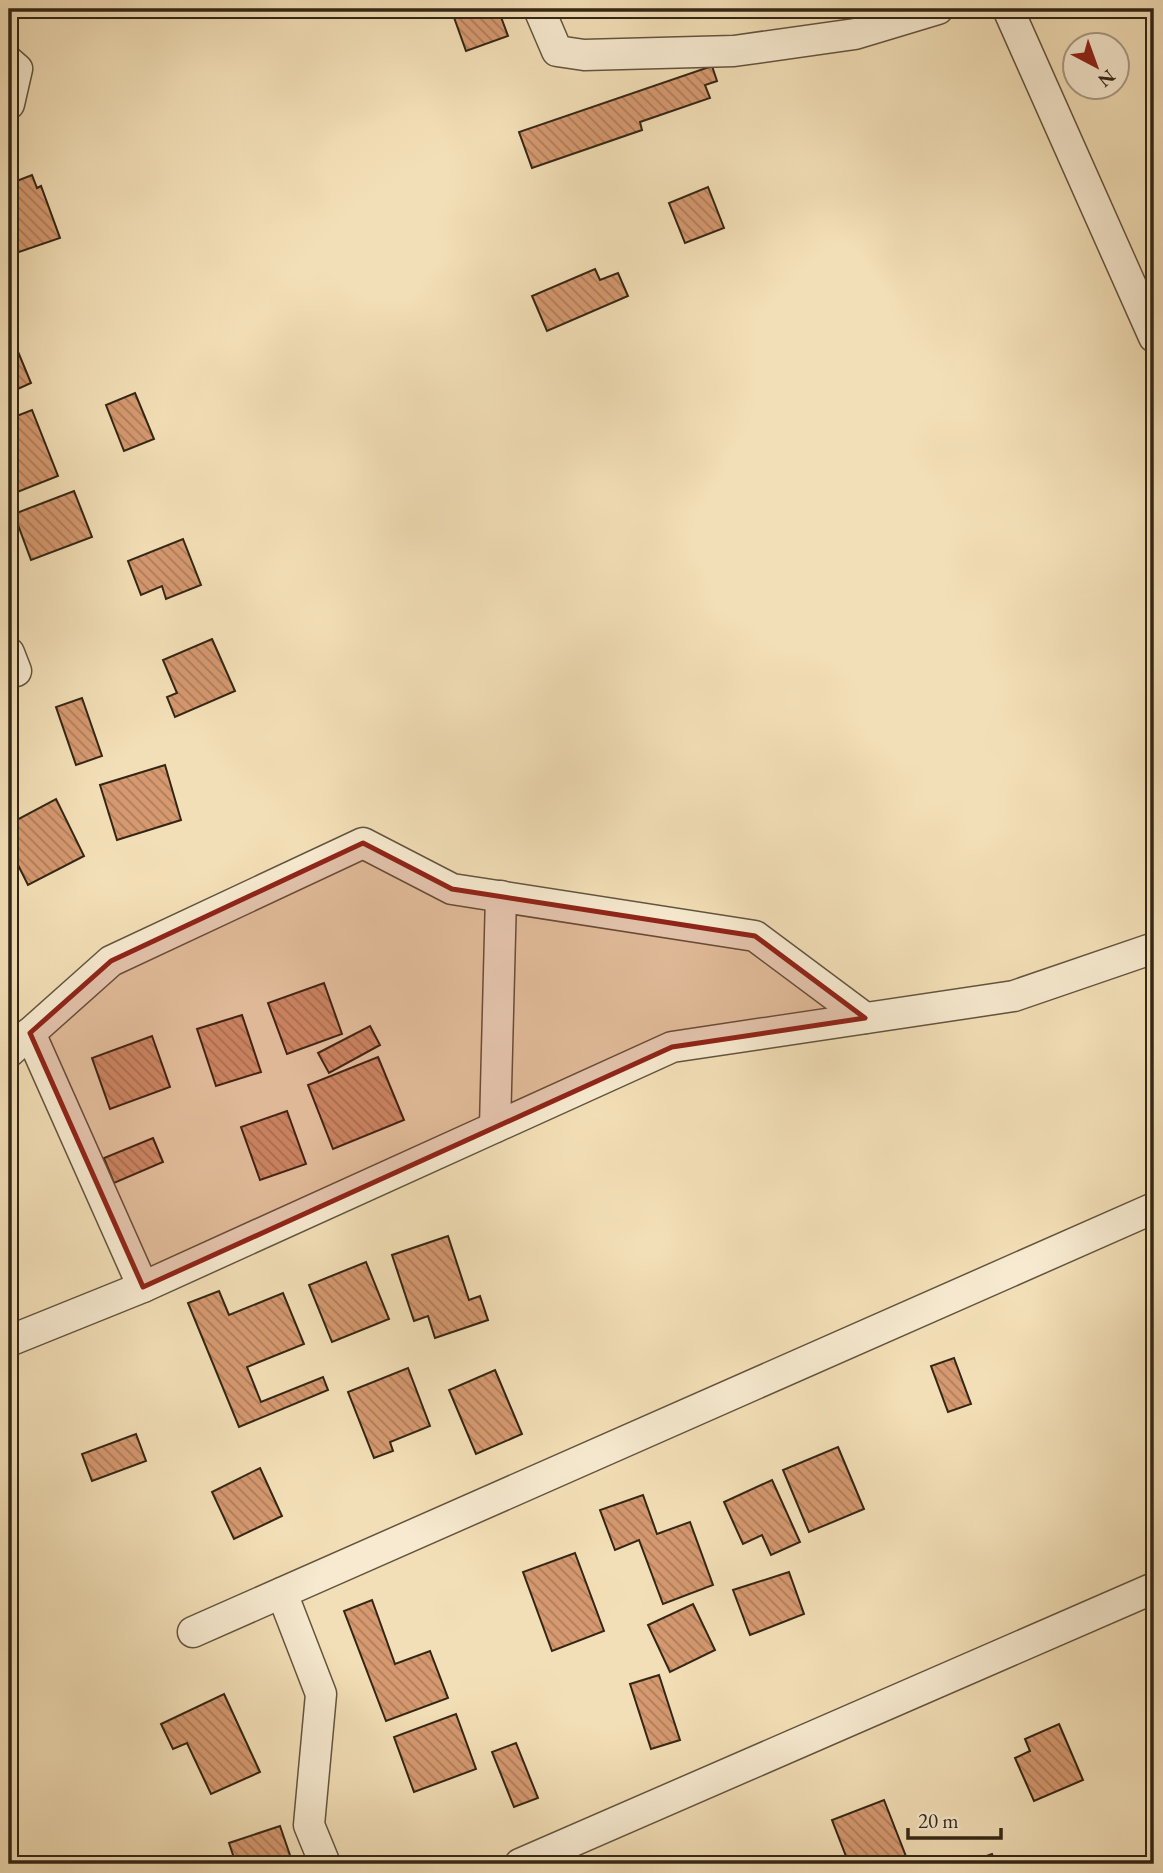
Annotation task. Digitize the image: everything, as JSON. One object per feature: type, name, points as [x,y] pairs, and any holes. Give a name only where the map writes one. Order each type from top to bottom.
[{"type":"street","points":[[539,9],[557,51],[584,55],[734,51],[855,34],[938,9]]},
{"type":"street","points":[[1008,9],[1154,337]]},
{"type":"street","points":[[9,62],[17,69],[9,104]]},
{"type":"street","points":[[143,1287],[19,1043],[111,961],[363,842],[452,889],[755,936],[865,1018]]},
{"type":"street","points":[[495,1127],[501,896]]},
{"type":"street","points":[[9,1341],[143,1287],[672,1047],[1014,996],[1154,948]]},
{"type":"street","points":[[193,1632],[1154,1208]]},
{"type":"street","points":[[520,1864],[1154,1588]]},
{"type":"street","points":[[282,1593],[321,1694],[309,1825],[325,1864]]},
{"type":"highlighted area","points":[[363,843],[452,889],[755,936],[865,1018],[672,1047],[143,1287],[30,1033],[111,961]]},
{"type":"building","points":[[451,9],[498,9],[508,36],[466,51]]},
{"type":"building","points":[[712,66],[717,81],[705,85],[710,98],[640,122],[642,130],[532,168],[519,132]]},
{"type":"building","points":[[32,175],[37,188],[41,186],[60,238],[16,253],[9,233],[9,184]]},
{"type":"building","points":[[708,187],[724,228],[685,243],[669,203]]},
{"type":"building","points":[[595,269],[600,280],[618,273],[628,296],[547,331],[532,296]]},
{"type":"building","points":[[9,330],[31,383],[9,393]]},
{"type":"building","points":[[135,393],[154,439],[124,451],[106,405]]},
{"type":"building","points":[[32,410],[58,476],[12,494],[15,502],[9,505],[9,419]]},
{"type":"building","points":[[74,491],[92,537],[31,560],[14,514]]},
{"type":"building","points":[[183,539],[201,585],[166,599],[162,586],[141,595],[128,561]]},
{"type":"building","points":[[212,639],[235,691],[175,717],[167,697],[177,693],[163,660]]},
{"type":"building","points":[[82,698],[102,756],[76,765],[56,707]]},
{"type":"building","points":[[165,765],[181,820],[117,840],[100,785]]},
{"type":"building","points":[[56,799],[84,856],[28,885],[9,847],[9,824]]},
{"type":"building","points":[[324,983],[342,1034],[287,1054],[268,1003]]},
{"type":"building","points":[[242,1015],[261,1072],[216,1086],[197,1029]]},
{"type":"building","points":[[370,1026],[380,1045],[329,1073],[318,1053]]},
{"type":"building","points":[[152,1036],[170,1087],[110,1109],[92,1058]]},
{"type":"building","points":[[378,1057],[404,1120],[333,1149],[308,1085]]},
{"type":"building","points":[[287,1111],[306,1164],[260,1180],[241,1127]]},
{"type":"building","points":[[153,1138],[163,1162],[114,1183],[104,1158]]},
{"type":"building","points":[[448,1236],[469,1300],[480,1296],[488,1320],[435,1338],[428,1316],[414,1321],[392,1255]]},
{"type":"building","points":[[366,1262],[389,1319],[332,1342],[309,1285]]},
{"type":"building","points":[[219,1291],[229,1315],[283,1293],[304,1344],[247,1367],[261,1402],[323,1377],[328,1390],[239,1427],[188,1303]]},
{"type":"building","points":[[954,1358],[971,1404],[948,1412],[931,1366]]},
{"type":"building","points":[[408,1368],[430,1426],[390,1442],[393,1451],[374,1458],[348,1392]]},
{"type":"building","points":[[495,1370],[522,1434],[476,1454],[449,1390]]},
{"type":"building","points":[[136,1434],[146,1461],[92,1481],[82,1454]]},
{"type":"building","points":[[838,1447],[864,1509],[809,1532],[783,1470]]},
{"type":"building","points":[[260,1468],[282,1516],[234,1539],[212,1492]]},
{"type":"building","points":[[772,1480],[800,1542],[771,1555],[762,1535],[743,1544],[724,1502]]},
{"type":"building","points":[[643,1495],[657,1534],[690,1522],[713,1585],[663,1604],[639,1540],[615,1550],[600,1510]]},
{"type":"building","points":[[575,1553],[604,1631],[552,1651],[523,1572]]},
{"type":"building","points":[[789,1572],[804,1614],[750,1635],[733,1590]]},
{"type":"building","points":[[372,1600],[395,1664],[430,1651],[448,1698],[386,1721],[344,1611]]},
{"type":"building","points":[[693,1604],[715,1650],[670,1672],[648,1625]]},
{"type":"building","points":[[659,1675],[680,1740],[651,1749],[630,1684]]},
{"type":"building","points":[[224,1694],[260,1772],[211,1794],[187,1743],[173,1749],[161,1724]]},
{"type":"building","points":[[456,1714],[476,1769],[414,1792],[394,1737]]},
{"type":"building","points":[[1059,1724],[1083,1780],[1034,1801],[1015,1758],[1030,1751],[1025,1739]]},
{"type":"building","points":[[516,1743],[538,1798],[514,1807],[492,1752]]},
{"type":"building","points":[[884,1800],[907,1859],[893,1864],[849,1864],[832,1820]]},
{"type":"building","points":[[280,1826],[293,1864],[236,1864],[229,1843]]},
{"type":"building","points":[[992,1854],[996,1864],[964,1864]]}]
